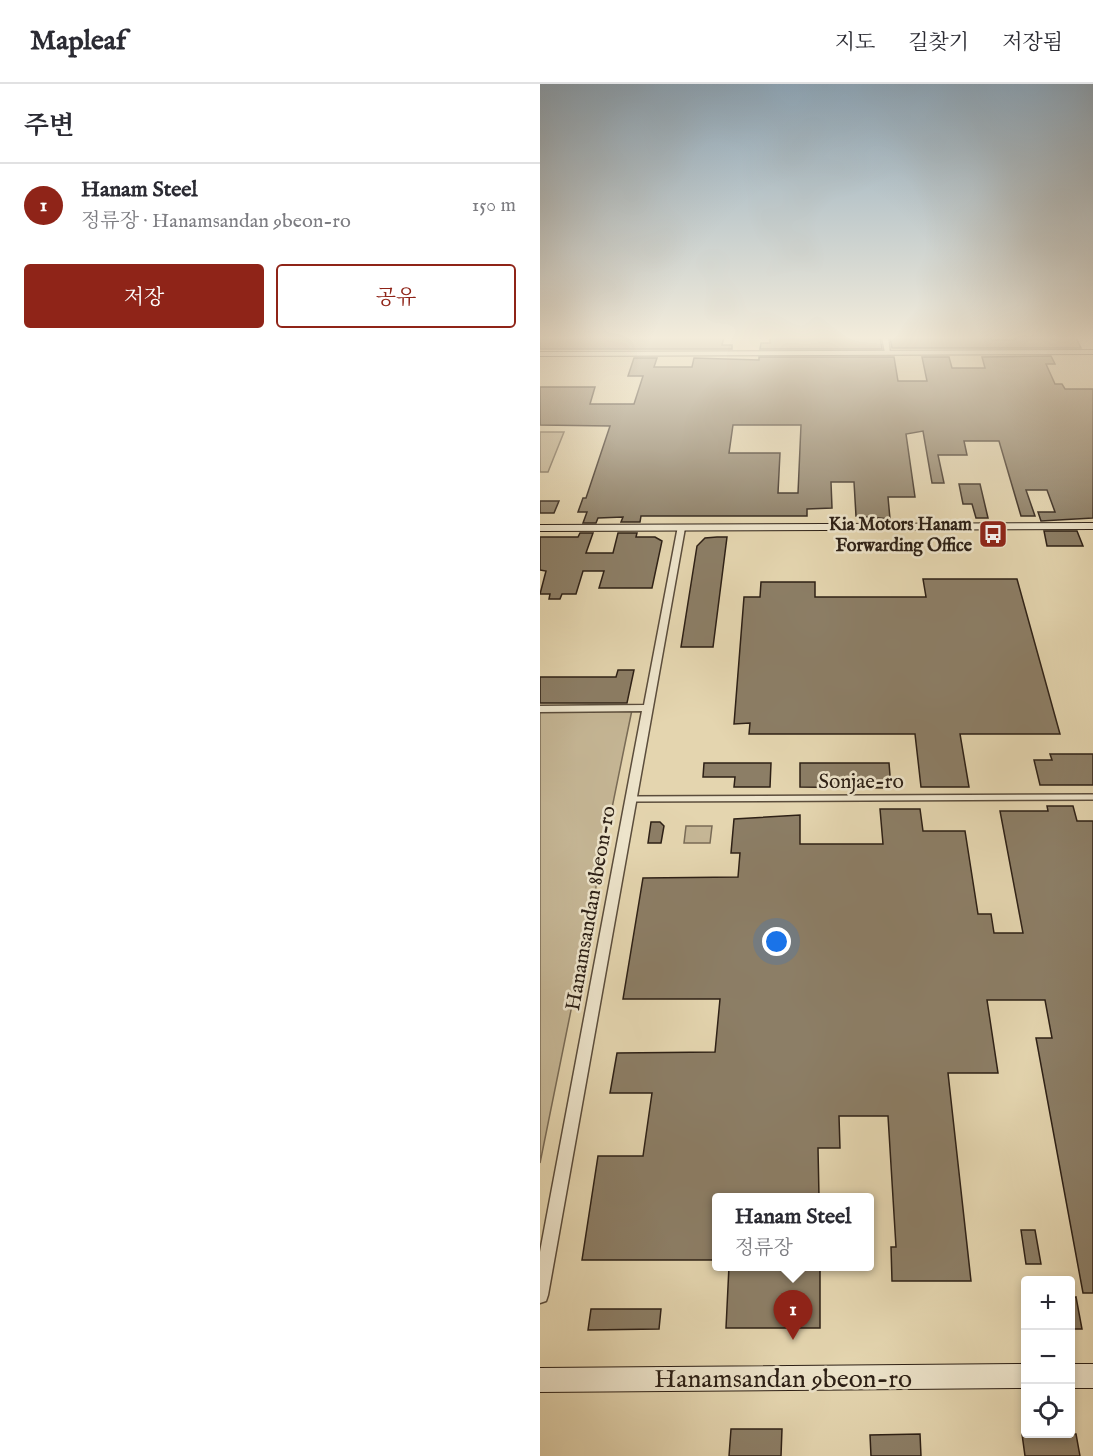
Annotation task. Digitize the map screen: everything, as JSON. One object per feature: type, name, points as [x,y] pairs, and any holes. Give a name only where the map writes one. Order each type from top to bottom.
[{"type":"street","points":[[540,528],[1093,526]]},
{"type":"street","name":"Hanamsandan 8beon-ro","points":[[540,1295],[681,528]]},
{"type":"street","points":[[540,709],[647,708]]},
{"type":"street","name":"Hanamsandan 9beon-ro","points":[[540,1380],[1021,1376]]},
{"type":"street","points":[[1075,1376],[1093,1376]]},
{"type":"lane","name":"Sonjae-ro","points":[[630,799],[1093,797]]},
{"type":"shaded area","points":[[540,432],[564,432],[548,472],[540,472]]},
{"type":"shaded area","points":[[633,705],[626,739],[540,1163],[540,706]]},
{"type":"shaded area","points":[[686,826],[712,826],[710,843],[684,843]]},
{"type":"building","points":[[540,400],[591,400],[590,404],[634,404],[635,400],[1093,400],[1093,518],[1041,521],[1038,512],[1055,512],[1047,490],[1026,490],[1035,516],[1021,516],[999,441],[964,441],[967,455],[938,455],[944,483],[932,483],[923,431],[906,434],[915,497],[888,497],[890,519],[856,516],[854,482],[831,482],[832,508],[807,509],[807,516],[641,516],[640,522],[621,522],[623,517],[598,518],[596,523],[583,523],[587,512],[578,512],[583,498],[586,498],[610,426],[540,425]],"holes":[[[733,425],[801,425],[798,493],[778,493],[780,453],[729,453]]]},
{"type":"building","points":[[959,484],[980,484],[988,518],[976,518],[972,504],[963,504]]},
{"type":"building","points":[[540,501],[559,501],[554,513],[540,513]]},
{"type":"building","points":[[1044,531],[1077,531],[1083,546],[1047,546]]},
{"type":"building","points":[[580,533],[593,533],[586,553],[613,553],[618,533],[637,533],[636,537],[655,537],[662,541],[652,588],[599,588],[604,571],[583,571],[576,594],[562,594],[560,599],[549,599],[550,594],[540,594],[546,571],[540,570],[540,537],[578,537]]},
{"type":"building","points":[[727,537],[713,647],[681,647],[697,546],[705,538]]},
{"type":"building","points":[[923,579],[1017,579],[1060,734],[960,734],[969,787],[921,787],[915,734],[749,734],[750,723],[734,724],[744,597],[760,597],[761,582],[815,582],[815,597],[926,597]]},
{"type":"building","points":[[618,670],[634,670],[627,703],[540,703],[540,677],[616,677]]},
{"type":"building","points":[[1050,754],[1093,754],[1093,785],[1040,785],[1034,760],[1052,760]]},
{"type":"building","points":[[704,763],[771,763],[770,787],[734,787],[735,777],[703,777]]},
{"type":"building","points":[[800,763],[889,763],[891,788],[800,787]]},
{"type":"building","points":[[1047,806],[1073,806],[1077,821],[1093,821],[1093,1293],[1083,1293],[1036,1038],[1052,1038],[1045,1000],[987,1000],[998,1073],[948,1073],[971,1281],[892,1281],[891,1247],[896,1247],[888,1116],[839,1116],[840,1148],[818,1148],[819,1193],[712,1193],[712,1260],[582,1260],[598,1156],[643,1156],[652,1093],[610,1093],[617,1053],[715,1052],[720,999],[623,999],[643,878],[738,877],[740,853],[731,853],[734,819],[800,815],[800,844],[883,844],[880,809],[920,809],[923,831],[965,831],[978,914],[991,914],[994,933],[1023,933],[1000,811],[1048,811]]},
{"type":"building","points":[[651,822],[660,822],[664,826],[661,843],[648,843]]},
{"type":"building","points":[[1021,1230],[1035,1230],[1041,1264],[1026,1264]]},
{"type":"building","points":[[729,1271],[820,1271],[820,1328],[726,1328]]},
{"type":"building","points":[[1076,1297],[1082,1329],[1075,1329]]},
{"type":"building","points":[[591,1309],[661,1309],[659,1329],[588,1330]]},
{"type":"building","points":[[731,1429],[782,1429],[781,1456],[729,1456]]},
{"type":"building","points":[[920,1434],[921,1456],[871,1456],[870,1435]]},
{"type":"building","points":[[1076,1434],[1080,1456],[1025,1456],[1023,1438],[1075,1438]]},
{"type":"place","name":"Kia Motors Hanam Forwarding Office","points":[[993,534]]},
{"type":"place","name":"Hanam Steel","points":[[793,1340]]}]
